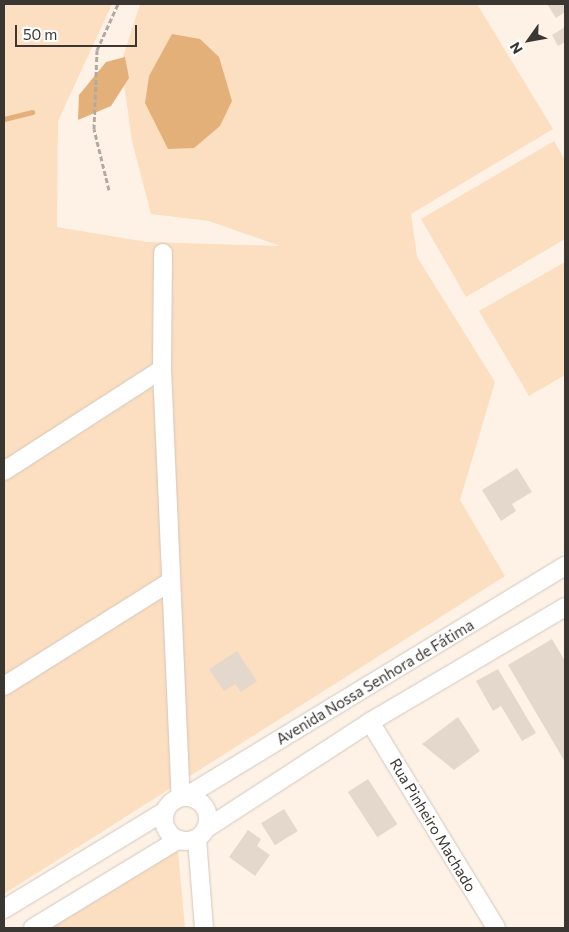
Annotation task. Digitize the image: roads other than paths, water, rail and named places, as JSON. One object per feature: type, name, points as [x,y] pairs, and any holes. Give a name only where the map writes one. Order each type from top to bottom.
[{"type":"street","points":[[162,253],[162,369],[170,582],[183,797],[203,804],[204,928]]},
{"type":"street","points":[[4,471],[162,369]]},
{"type":"street","name":"Avenida Nossa Senhora de Fátima","points":[[4,909],[165,811],[183,797],[565,566]]},
{"type":"street","points":[[4,686],[170,582]]},
{"type":"street","points":[[34,928],[178,840],[202,833],[370,722],[565,607]]},
{"type":"street","name":"Rua Pinheiro Machado","points":[[370,722],[496,928]]},
{"type":"street","points":[[165,811],[164,825],[178,840]]},
{"type":"waterway","points":[[4,119],[32,112]]}]
